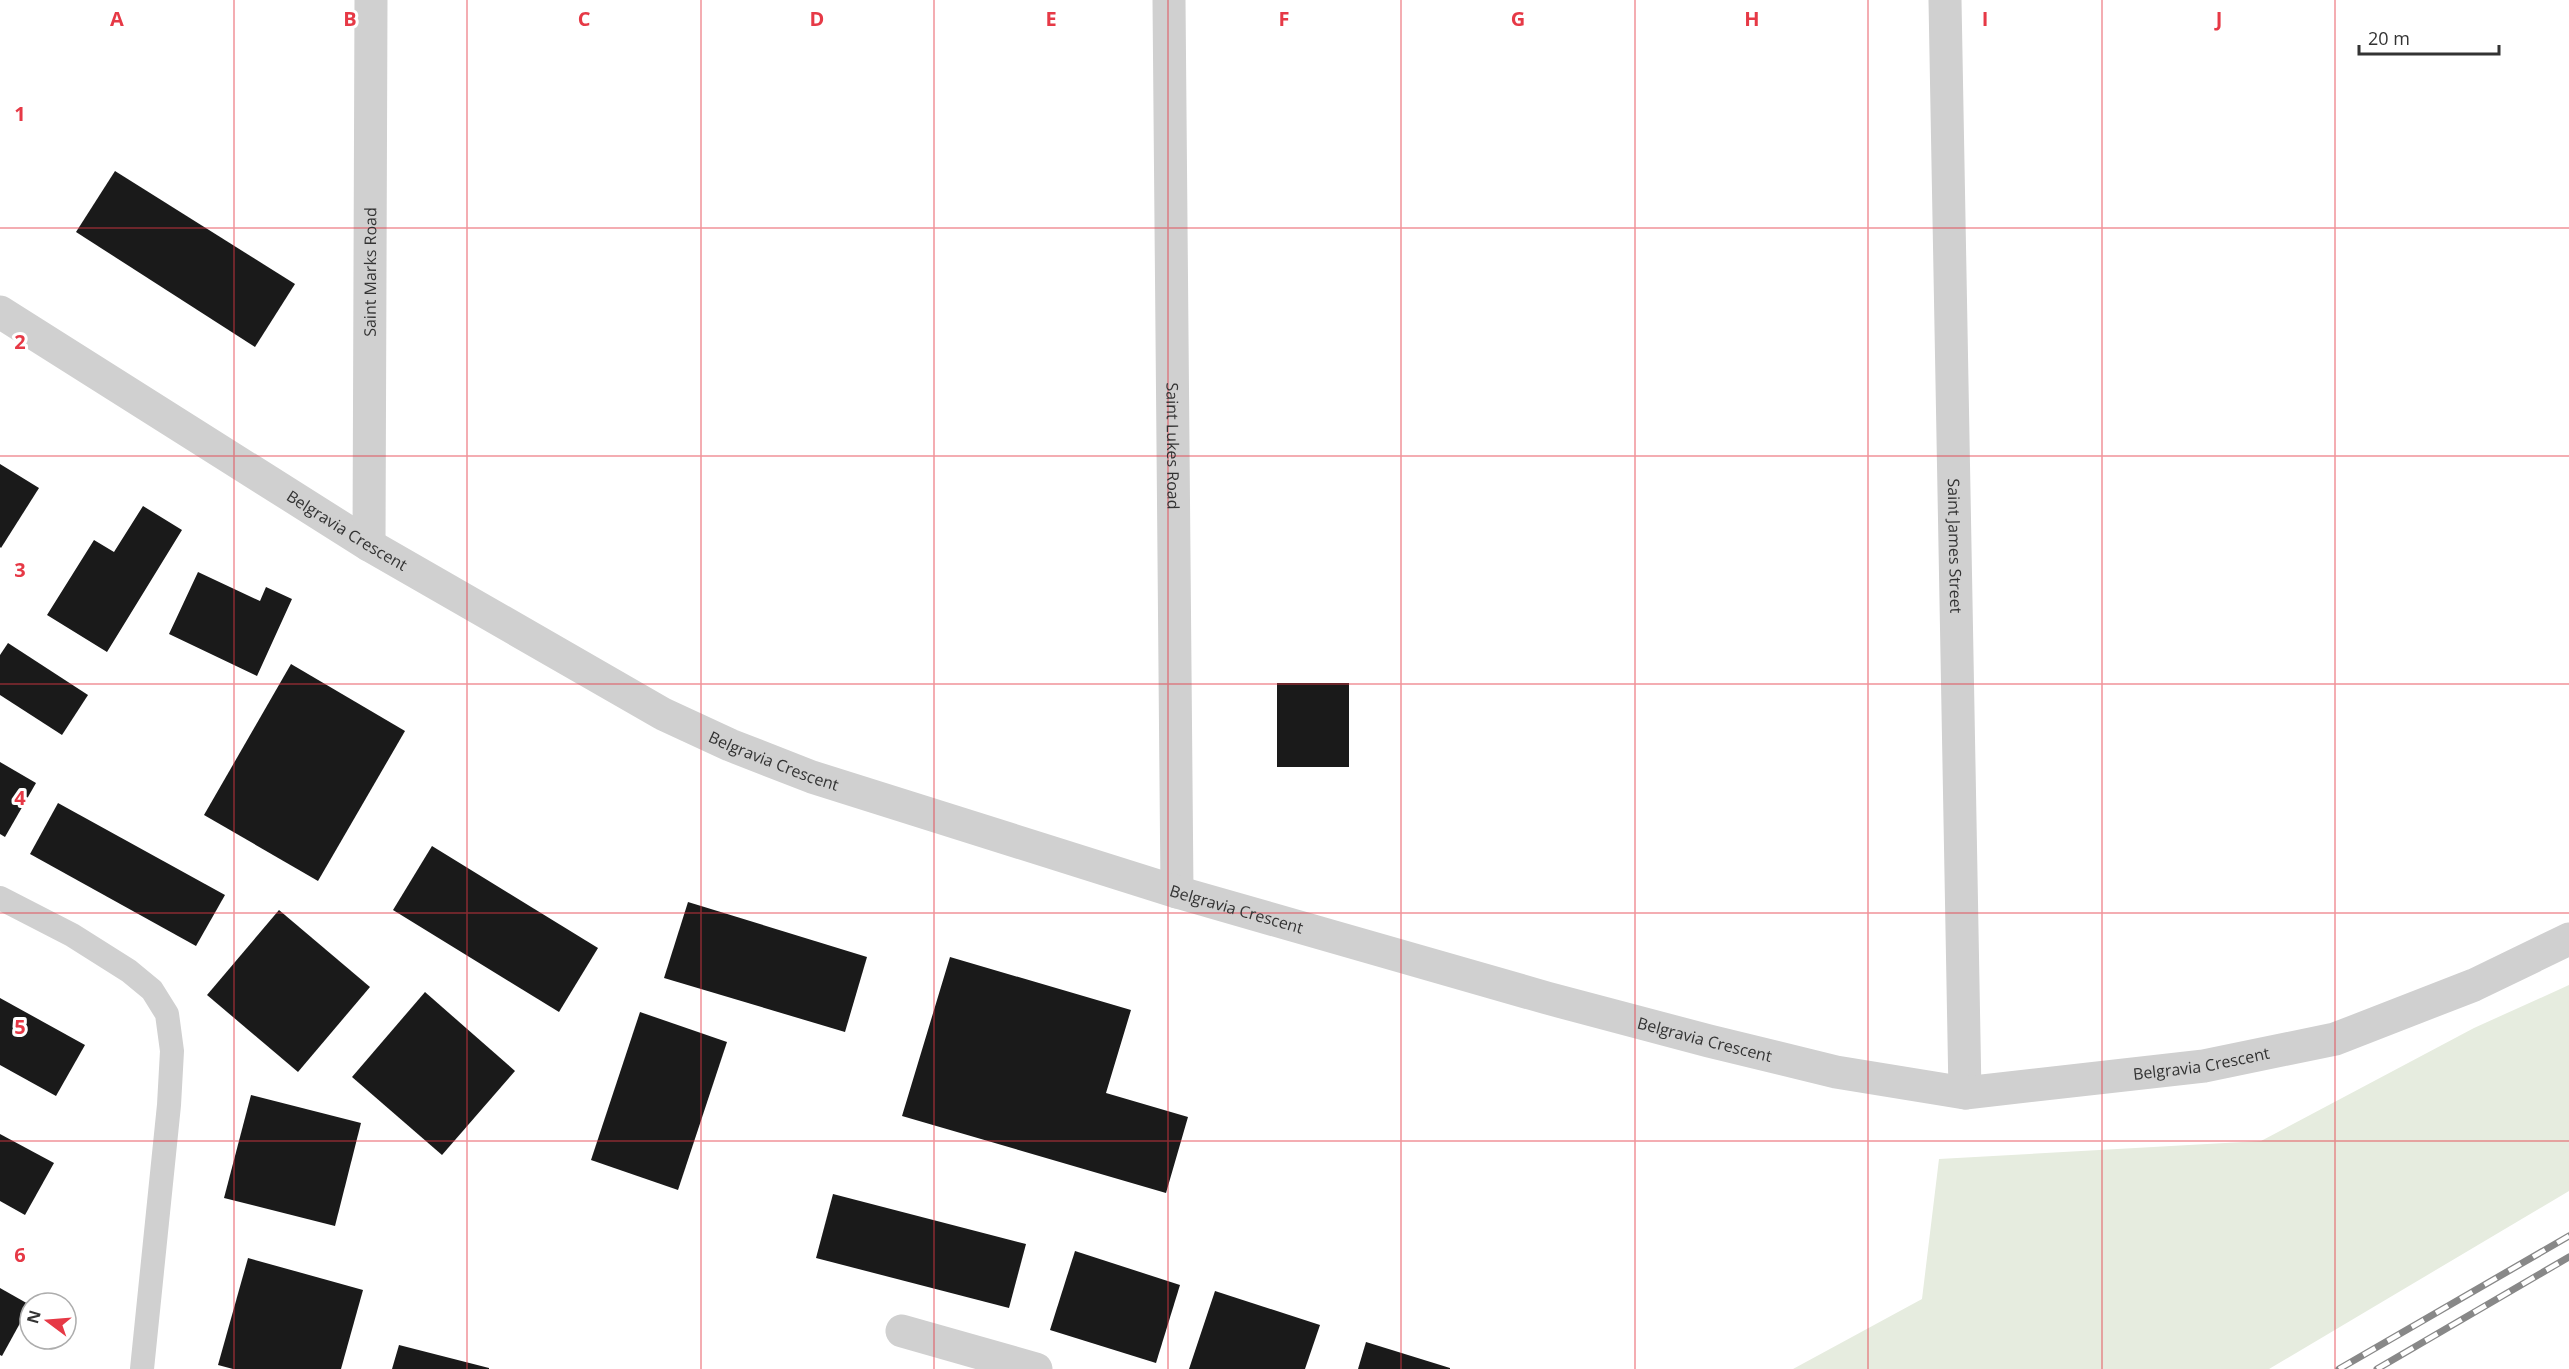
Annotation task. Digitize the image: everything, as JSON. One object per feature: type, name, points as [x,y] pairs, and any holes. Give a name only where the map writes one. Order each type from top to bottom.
[{"type":"street","name":"Saint Marks Road","points":[[369,545],[371,0]]},
{"type":"street","name":"Saint Lukes Road","points":[[1168,0],[1177,892]]},
{"type":"street","name":"Saint James Street","points":[[1945,0],[1965,1093]]},
{"type":"street","name":"Belgravia Crescent","points":[[0,312],[369,545],[663,714],[730,745],[812,777],[1177,892],[1547,998],[1836,1072],[1965,1093],[2204,1066],[2335,1039],[2474,985],[2569,939]]},
{"type":"street","points":[[902,1331],[1036,1369]]},
{"type":"lane","points":[[0,898],[72,935],[129,971],[152,990],[167,1014],[172,1051],[169,1105],[142,1369]]},
{"type":"shaded area","points":[[2569,985],[2569,1191],[2269,1369],[1793,1369],[1922,1299],[1939,1159],[2261,1141],[2474,1028]]},
{"type":"building","points":[[115,171],[295,284],[255,347],[76,232]]},
{"type":"building","points":[[0,464],[39,488],[1,548],[0,547]]},
{"type":"building","points":[[143,506],[182,530],[107,652],[47,615],[94,540],[114,552]]},
{"type":"building","points":[[198,572],[260,601],[266,587],[292,599],[257,676],[169,634]]},
{"type":"building","points":[[8,643],[88,695],[62,735],[0,695],[0,655]]},
{"type":"building","points":[[291,664],[405,731],[318,881],[204,815]]},
{"type":"building","points":[[1277,683],[1349,683],[1349,767],[1277,767]]},
{"type":"building","points":[[0,762],[36,783],[5,837],[0,834]]},
{"type":"building","points":[[58,803],[225,895],[196,946],[30,854]]},
{"type":"building","points":[[432,846],[598,948],[559,1012],[393,910]]},
{"type":"building","points":[[688,902],[867,957],[845,1032],[664,978]]},
{"type":"building","points":[[279,910],[370,987],[298,1072],[207,995]]},
{"type":"building","points":[[950,957],[1131,1010],[1106,1093],[1188,1117],[1166,1193],[902,1116]]},
{"type":"building","points":[[425,992],[515,1071],[442,1155],[352,1077]]},
{"type":"building","points":[[0,998],[85,1045],[56,1096],[0,1065]]},
{"type":"building","points":[[640,1012],[727,1042],[678,1190],[591,1160]]},
{"type":"building","points":[[251,1095],[361,1123],[335,1226],[224,1198]]},
{"type":"building","points":[[0,1134],[54,1163],[25,1215],[0,1201]]},
{"type":"building","points":[[833,1194],[1026,1244],[1009,1308],[816,1258]]},
{"type":"building","points":[[1075,1251],[1180,1285],[1156,1363],[1050,1330]]},
{"type":"building","points":[[248,1258],[363,1290],[341,1369],[233,1369],[218,1365]]},
{"type":"building","points":[[0,1288],[18,1298],[18,1327],[2,1356],[0,1355]]},
{"type":"building","points":[[1215,1291],[1320,1325],[1305,1369],[1189,1369]]},
{"type":"building","points":[[1366,1342],[1450,1368],[1450,1369],[1358,1369]]},
{"type":"building","points":[[399,1345],[489,1368],[489,1369],[392,1369]]},
{"type":"railway","points":[[2339,1369],[2569,1236]]},
{"type":"railway","points":[[2377,1369],[2569,1257]]}]
